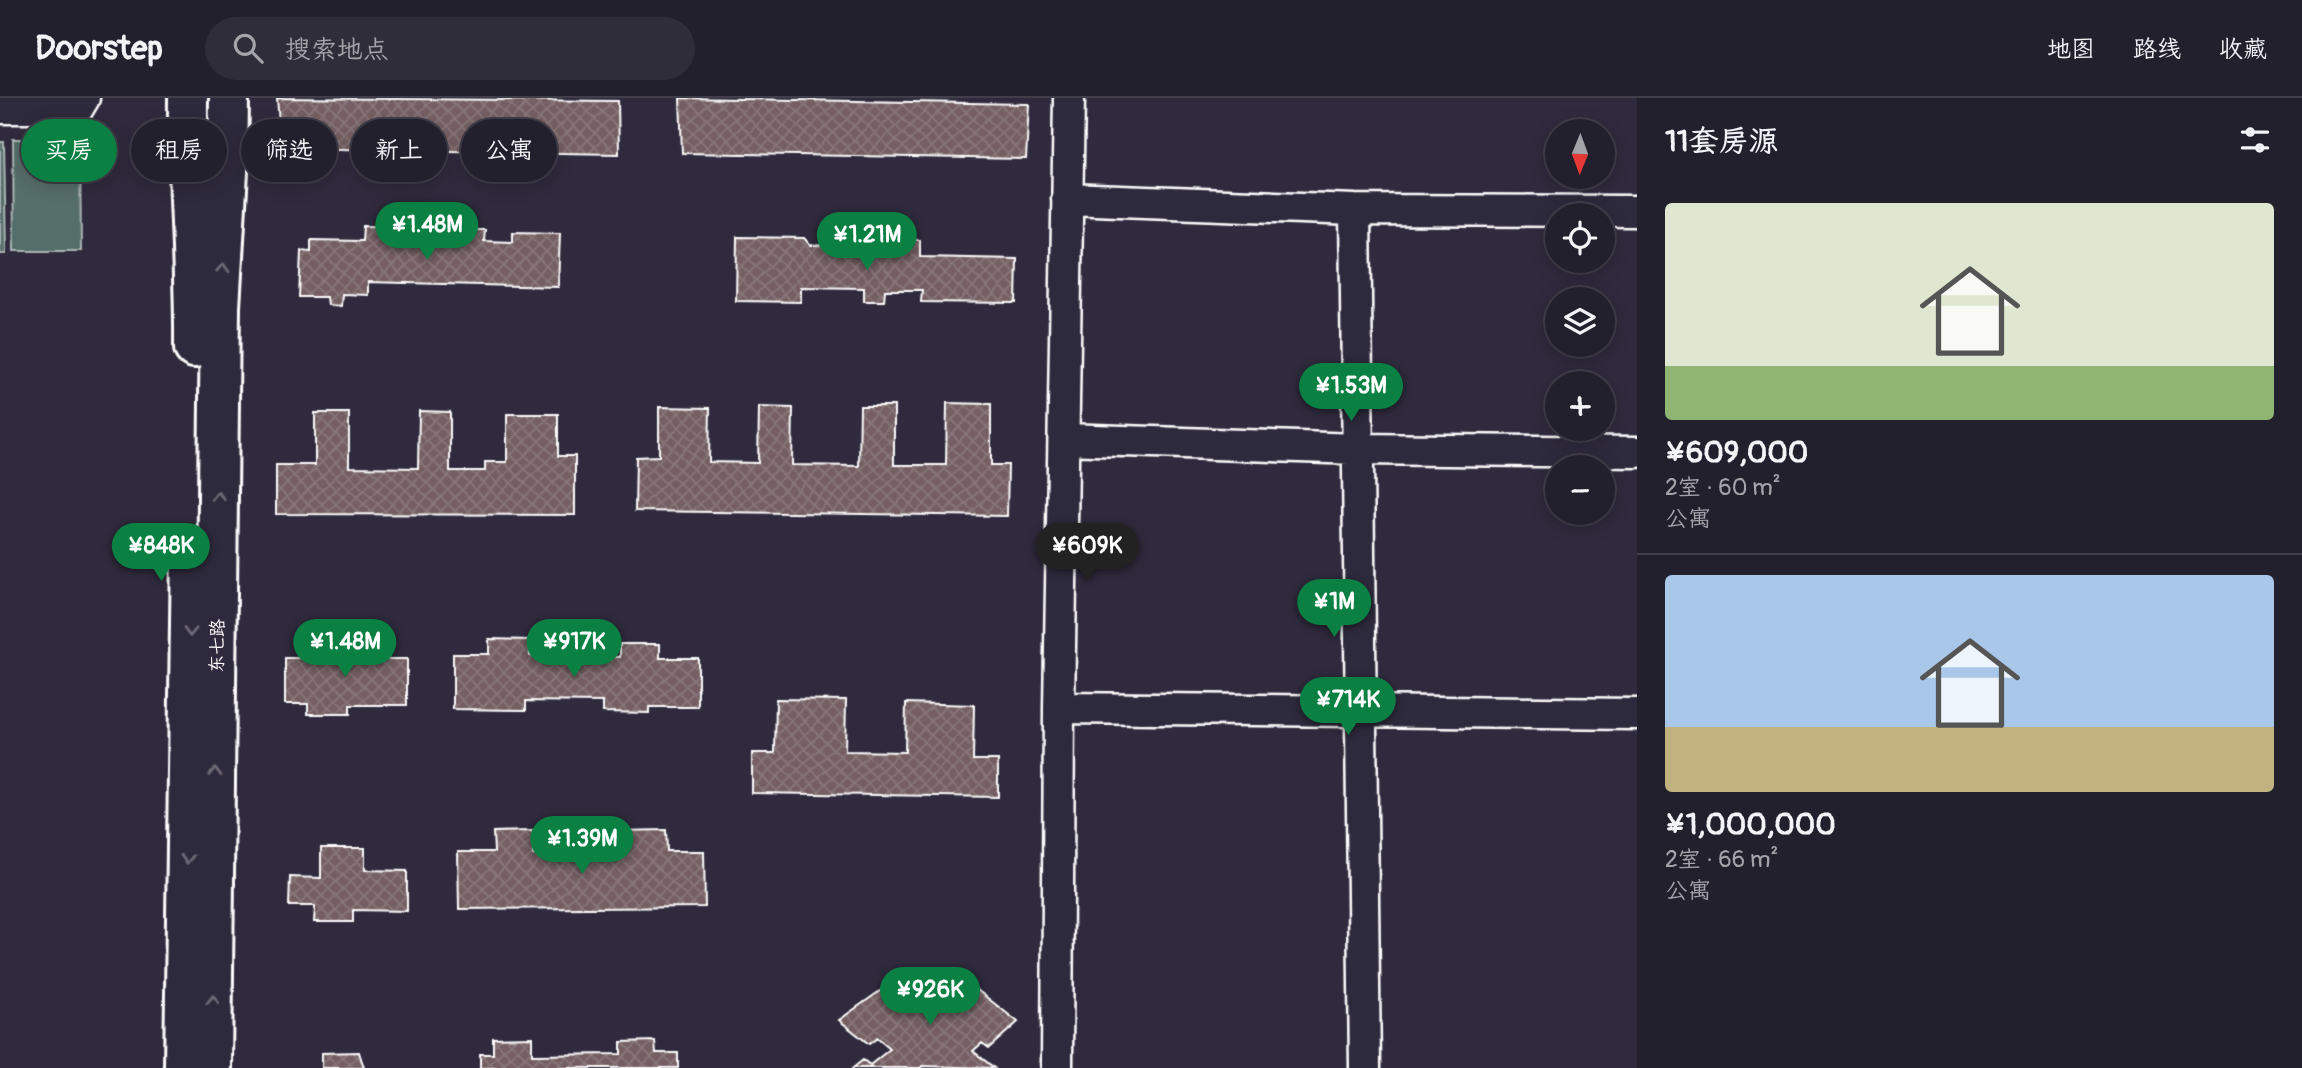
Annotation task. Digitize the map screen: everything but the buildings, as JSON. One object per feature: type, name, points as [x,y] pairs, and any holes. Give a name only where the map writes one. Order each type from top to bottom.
[{"type":"main road","name":"东七路","points":[[184,1068],[194,299],[187,170],[188,98]]},
{"type":"main road","name":"东七路","points":[[212,1068],[220,307],[228,173],[229,98]]},
{"type":"street","points":[[0,108],[78,108],[84,98]]},
{"type":"street","points":[[1057,1068],[1059,708],[1069,98]]},
{"type":"street","points":[[1067,199],[1355,210],[1637,211]]},
{"type":"street","points":[[1355,210],[1365,1068]]},
{"type":"street","points":[[1064,439],[1357,449],[1637,452]]},
{"type":"street","points":[[1059,708],[1637,714]]},
{"type":"green space","points":[[13,139],[21,139],[21,182],[80,182],[81,251],[14,251]]},
{"type":"green space","points":[[0,142],[4,142],[6,254],[0,254]]}]
